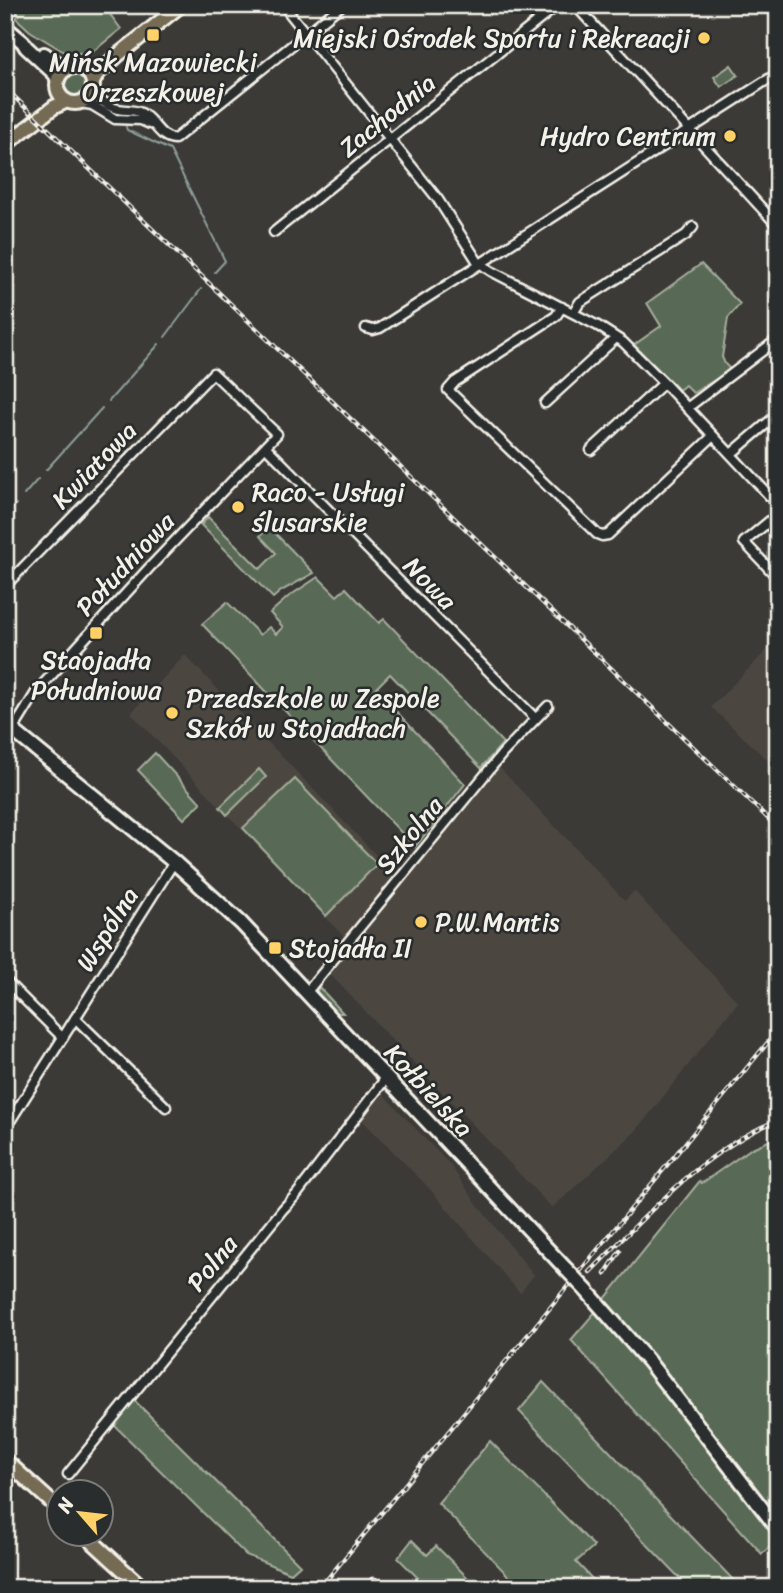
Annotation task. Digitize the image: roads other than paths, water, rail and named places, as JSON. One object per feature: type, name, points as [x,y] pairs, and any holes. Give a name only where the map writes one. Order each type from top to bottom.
[{"type":"main road","points":[[5,138],[52,98],[61,79],[76,67],[89,67],[97,62],[170,5]]},
{"type":"main road","points":[[61,79],[61,96],[67,101],[81,103],[90,96],[98,74],[110,62],[181,5]]},
{"type":"main road","points":[[82,68],[90,75],[93,85]]},
{"type":"main road","points":[[5,145],[54,107],[67,101]]},
{"type":"main road","points":[[5,1460],[46,1497]]},
{"type":"main road","points":[[99,1548],[143,1588]]},
{"type":"street","points":[[283,5],[437,198],[478,262],[573,313],[629,348],[778,505]]},
{"type":"street","points":[[93,85],[99,97],[109,105],[143,113],[168,138],[175,139],[342,5]]},
{"type":"street","name":"Zachodnia","points":[[274,232],[558,5]]},
{"type":"street","points":[[575,5],[778,226]]},
{"type":"street","points":[[5,27],[23,42],[29,43],[61,79]]},
{"type":"street","points":[[366,328],[380,328],[778,73]]},
{"type":"street","points":[[81,103],[92,105],[115,119],[137,119],[153,125]]},
{"type":"street","points":[[573,313],[580,302],[686,235],[693,227]]},
{"type":"street","points":[[562,307],[556,316],[455,382],[448,390],[597,534],[608,535],[713,436]]},
{"type":"street","points":[[545,403],[616,338]]},
{"type":"street","points":[[687,408],[778,340]]},
{"type":"street","name":"Kwiatowa","points":[[5,586],[213,373],[277,434]]},
{"type":"street","points":[[592,450],[664,383]]},
{"type":"street","points":[[731,454],[778,414]]},
{"type":"street","name":"Południowa","points":[[9,727],[37,691],[149,568],[277,434]]},
{"type":"street","name":"Nowa","points":[[266,447],[535,718]]},
{"type":"street","points":[[778,514],[744,542],[778,578]]},
{"type":"street","name":"Szkolna","points":[[306,993],[503,753],[548,706]]},
{"type":"street","name":"Kołbielska","points":[[9,727],[174,862],[241,923],[586,1290],[648,1361],[778,1528]]},
{"type":"street","name":"Wspólna","points":[[6,1125],[174,862]]},
{"type":"street","points":[[5,980],[63,1038]]},
{"type":"street","points":[[75,1018],[166,1107]]},
{"type":"street","name":"Polna","points":[[68,1474],[303,1187],[386,1078]]},
{"type":"street","points":[[773,1588],[778,1582]]},
{"type":"waterway","points":[[126,127],[127,130],[170,150],[225,261],[215,272]]},
{"type":"waterway","points":[[165,337],[201,289]]},
{"type":"waterway","points":[[109,401],[159,344]]},
{"type":"waterway","points":[[46,470],[102,408]]},
{"type":"waterway","points":[[24,495],[38,479]]},
{"type":"waterway","points":[[5,516],[16,504]]},
{"type":"railway","points":[[5,88],[778,828]]},
{"type":"railway","points":[[320,1588],[778,1030]]},
{"type":"railway","points":[[590,1272],[654,1207],[700,1167],[751,1133],[778,1120]]},
{"type":"railway","points":[[605,1274],[620,1251]]},
{"type":"place","name":"Mińsk Mazowiecki Orzeszkowej","points":[[153,35]]},
{"type":"place","name":"Miejski Ośrodek Sportu i Rekreacji","points":[[704,38]]},
{"type":"place","name":"Hydro Centrum","points":[[730,136]]},
{"type":"place","name":"Raco - Usługi ślusarskie","points":[[238,507]]},
{"type":"place","name":"Staojadła Południowa","points":[[96,633]]},
{"type":"place","name":"Przedszkole w Zespole Szkół w Stojadłach","points":[[172,713]]},
{"type":"place","name":"P.W.Mantis","points":[[421,922]]},
{"type":"place","name":"Stojadła II","points":[[275,948]]}]
